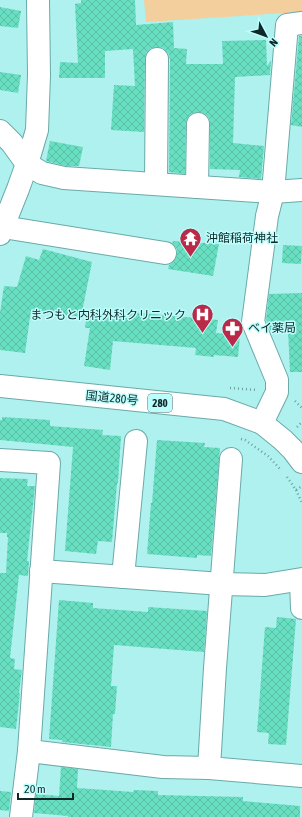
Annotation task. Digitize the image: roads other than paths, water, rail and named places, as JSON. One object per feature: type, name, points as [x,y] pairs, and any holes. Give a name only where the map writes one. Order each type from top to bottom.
[{"type":"main road","points":[[38,0],[39,75],[36,130],[27,164],[2,230],[164,253]]},
{"type":"main road","points":[[262,423],[277,392],[277,380],[253,322],[267,216],[273,192],[287,25],[302,23]]},
{"type":"main road","points":[[156,184],[157,60]]},
{"type":"main road","points":[[196,187],[198,124]]},
{"type":"main road","points":[[0,131],[12,143],[27,164],[42,173],[64,178],[273,192],[302,190]]},
{"type":"main road","name":"国道280号","points":[[0,386],[224,410],[262,423],[299,453]]},
{"type":"main road","points":[[123,577],[136,441]]},
{"type":"main road","points":[[209,768],[231,459]]},
{"type":"main road","points":[[0,460],[49,463],[29,751],[21,817]]},
{"type":"main road","points":[[41,571],[222,584],[265,585],[301,580],[302,608]]},
{"type":"main road","points":[[29,751],[163,767],[209,768],[302,776]]},
{"type":"place","name":"沖館稲荷神社","points":[[190,258]]},
{"type":"place","name":"まつもと内科外科クリニック","points":[[202,334]]},
{"type":"place","name":"ベイ薬局","points":[[233,348]]}]
